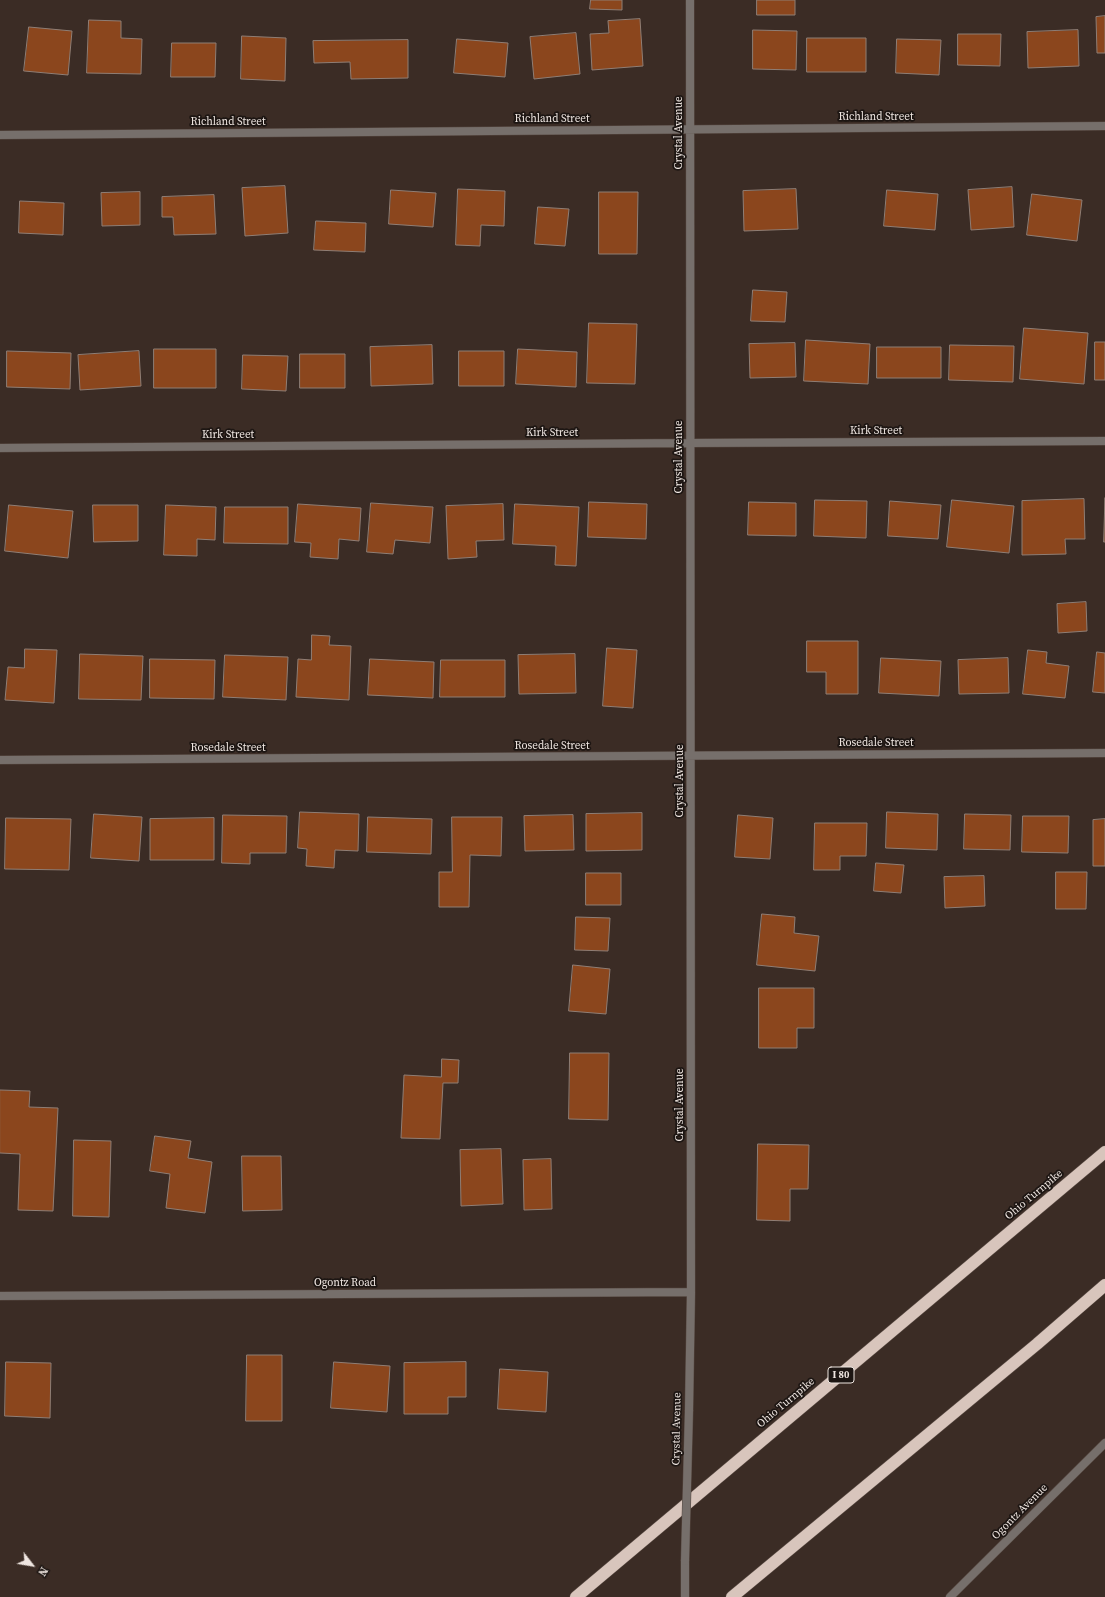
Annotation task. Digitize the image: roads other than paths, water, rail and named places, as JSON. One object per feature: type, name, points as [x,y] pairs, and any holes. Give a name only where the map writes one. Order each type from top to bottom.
[{"type":"highway","name":"Ohio Turnpike","points":[[576,1597],[1105,1152]]},
{"type":"highway","points":[[732,1597],[1037,1344],[1105,1285]]},
{"type":"street","name":"Crystal Avenue","points":[[685,1597],[691,1292],[690,0]]},
{"type":"street","name":"Richland Street","points":[[0,135],[1105,126]]},
{"type":"street","name":"Kirk Street","points":[[0,448],[1105,441]]},
{"type":"street","name":"Rosedale Street","points":[[0,760],[1105,753]]},
{"type":"street","name":"Ogontz Road","points":[[0,1296],[691,1292]]},
{"type":"street","name":"Ogontz Avenue","points":[[950,1597],[1105,1443]]}]
